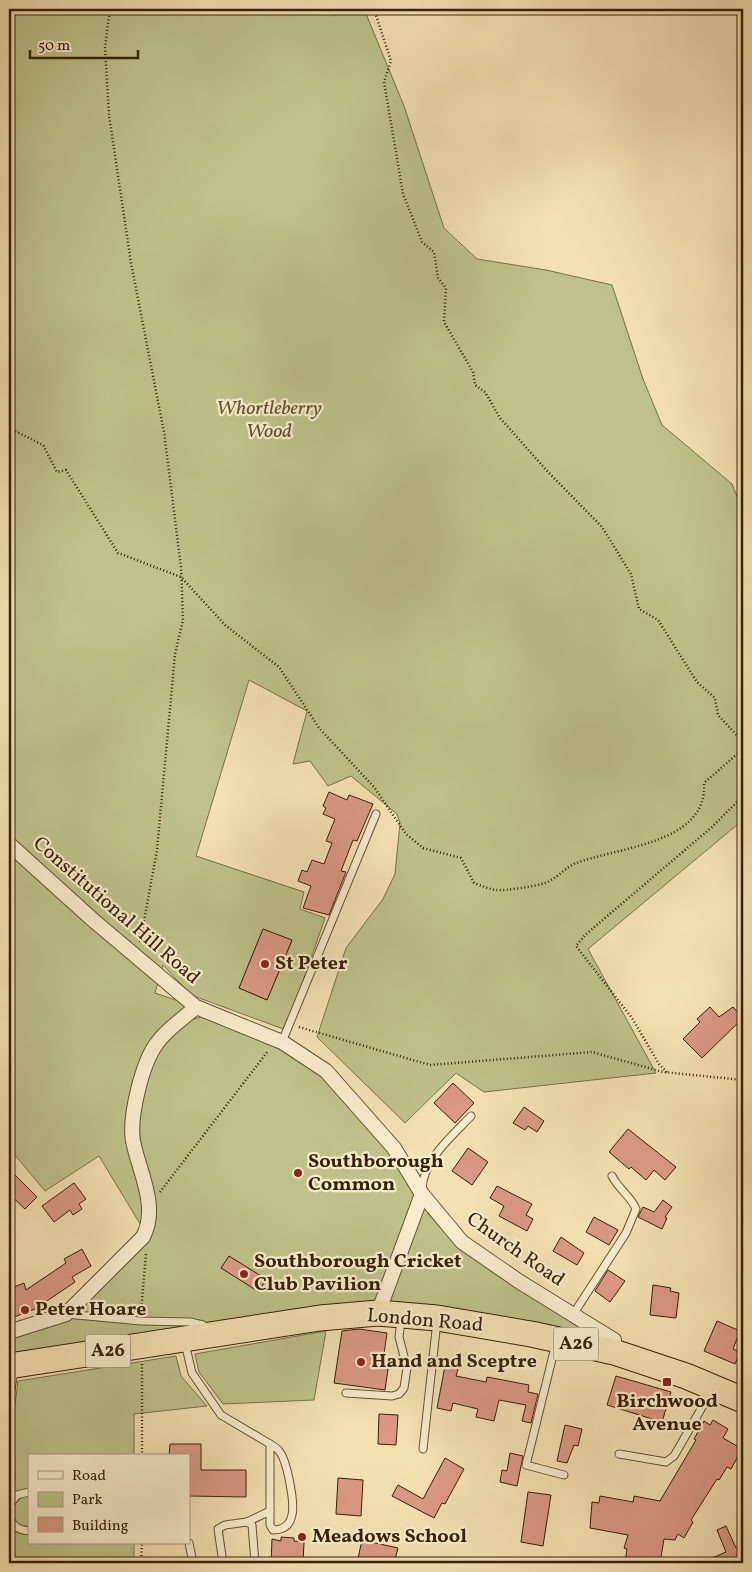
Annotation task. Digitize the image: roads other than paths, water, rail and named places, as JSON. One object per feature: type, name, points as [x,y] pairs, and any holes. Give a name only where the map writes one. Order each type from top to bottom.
[{"type":"highway","name":"London Road","points":[[12,1366],[320,1318],[390,1314],[437,1318],[531,1334],[614,1352],[686,1376],[743,1400]]},
{"type":"street","name":"Constitutional Hill Road","points":[[9,844],[196,1007]]},
{"type":"street","name":"Church Road","points":[[196,1007],[279,1041],[308,1058],[340,1086],[394,1148],[422,1194],[462,1242],[520,1282],[574,1313],[614,1340],[614,1352]]},
{"type":"street","points":[[9,1332],[66,1314],[143,1237],[150,1205],[133,1139],[137,1087],[157,1043],[196,1007]]},
{"type":"street","points":[[390,1314],[422,1194]]},
{"type":"lane","points":[[279,1041],[289,1024],[376,814]]},
{"type":"lane","points":[[422,1194],[426,1171],[437,1154],[471,1116]]},
{"type":"lane","points":[[574,1313],[626,1233],[636,1209],[633,1201],[619,1189],[612,1176]]},
{"type":"lane","points":[[66,1314],[141,1321],[190,1322],[204,1325],[195,1338],[192,1373],[221,1415],[270,1444],[279,1451],[286,1464],[292,1515],[287,1527],[280,1530],[273,1530],[270,1525],[270,1444]]},
{"type":"lane","points":[[346,1393],[392,1396],[399,1394],[404,1388],[407,1368],[399,1337],[390,1314]]},
{"type":"lane","points":[[423,1449],[437,1318]]},
{"type":"lane","points":[[557,1340],[526,1465],[564,1475]]},
{"type":"lane","points":[[9,1402],[12,1366]]},
{"type":"lane","points":[[620,1454],[666,1462],[674,1456],[713,1388]]},
{"type":"lane","points":[[9,1506],[17,1495],[28,1492]]},
{"type":"lane","points":[[223,1563],[218,1529],[225,1525],[247,1522],[270,1511]]},
{"type":"lane","points":[[9,1515],[18,1529],[28,1531]]},
{"type":"lane","points":[[247,1522],[252,1525],[255,1563]]},
{"type":"lane","points":[[189,1544],[193,1563]]},
{"type":"place","name":"St Peter","points":[[265,964]]},
{"type":"place","name":"Southborough Common","points":[[298,1173]]},
{"type":"place","name":"Southborough Cricket Club Pavilion","points":[[244,1274]]},
{"type":"place","name":"Peter Hoare","points":[[25,1310]]},
{"type":"place","name":"Hand and Sceptre","points":[[361,1362]]},
{"type":"place","name":"Birchwood Avenue","points":[[667,1382]]},
{"type":"place","name":"Meadows School","points":[[302,1537]]},
{"type":"park label","name":"Whortleberry Wood","points":[[269,420]]}]
